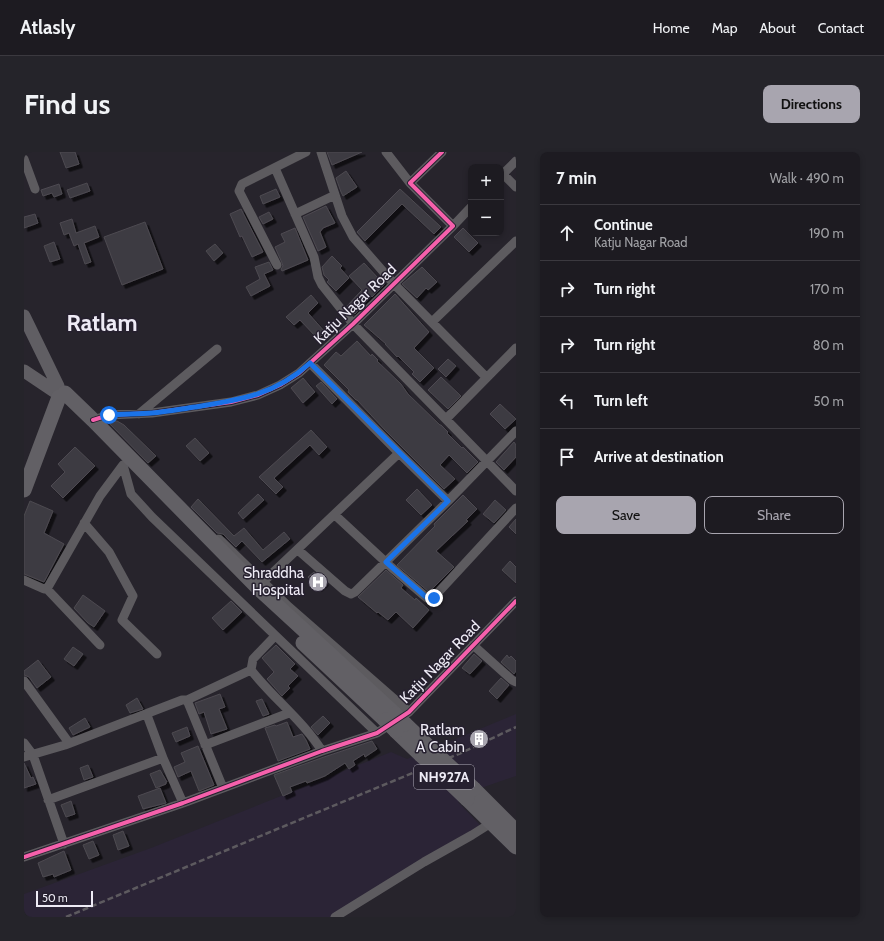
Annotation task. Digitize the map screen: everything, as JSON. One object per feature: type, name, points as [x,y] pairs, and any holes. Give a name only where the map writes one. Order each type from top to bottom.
[{"type":"highway","name":"NH927A","points":[[58,393],[93,420],[127,462],[205,549],[471,794],[516,831]]},
{"type":"highway","name":"NH927A","points":[[58,393],[77,417],[127,462]]},
{"type":"highway","points":[[24,475],[58,393]]},
{"type":"highway","points":[[24,490],[58,393]]},
{"type":"highway","name":"NH927A","points":[[471,794],[492,823],[516,847]]},
{"type":"main road","points":[[24,316],[58,393]]},
{"type":"main road","points":[[24,371],[58,393]]},
{"type":"street","points":[[277,265],[239,191],[242,184],[306,152]]},
{"type":"street","points":[[321,152],[342,216],[353,237],[394,284],[486,377]]},
{"type":"street","points":[[386,152],[410,183],[453,226]]},
{"type":"street","points":[[410,183],[442,152]]},
{"type":"street","points":[[24,159],[35,189]]},
{"type":"street","points":[[504,173],[516,161]]},
{"type":"street","points":[[275,168],[314,257],[320,281],[353,324],[516,491]]},
{"type":"street","points":[[504,177],[516,187]]},
{"type":"street","points":[[295,214],[335,195]]},
{"type":"street","name":"Katju Nagar Road","points":[[93,420],[109,415],[152,413],[231,402],[258,395],[280,385],[299,373],[353,324],[468,210]]},
{"type":"street","points":[[432,322],[516,241]]},
{"type":"street","points":[[446,419],[516,348]]},
{"type":"street","points":[[139,414],[217,349]]},
{"type":"street","points":[[310,363],[448,501]]},
{"type":"street","points":[[298,550],[345,591],[351,594],[448,501],[486,460],[516,431]]},
{"type":"street","points":[[264,581],[399,453]]},
{"type":"street","points":[[46,588],[48,587],[102,492],[127,462]]},
{"type":"street","points":[[127,462],[159,482],[264,581],[394,722]]},
{"type":"street","points":[[127,462],[131,494],[152,517],[275,636],[394,722]]},
{"type":"street","points":[[335,515],[427,598],[434,598],[516,508]]},
{"type":"street","points":[[84,523],[109,552],[133,596],[122,620],[157,654]]},
{"type":"street","points":[[24,580],[46,588],[100,645]]},
{"type":"street","name":"Katju Nagar Road","points":[[394,722],[516,601]]},
{"type":"street","points":[[251,670],[253,659],[275,636]]},
{"type":"street","points":[[473,645],[516,682]]},
{"type":"street","points":[[28,756],[69,743],[182,700],[187,700],[251,670]]},
{"type":"street","points":[[251,670],[313,738],[322,751]]},
{"type":"street","points":[[24,681],[69,743]]},
{"type":"street","points":[[187,700],[223,788]]},
{"type":"street","points":[[205,745],[289,713]]},
{"type":"street","points":[[147,714],[163,758],[184,803]]},
{"type":"street","points":[[24,857],[184,803],[394,722]]},
{"type":"street","points":[[24,743],[28,756],[48,800],[64,844]]},
{"type":"street","points":[[48,800],[163,758]]},
{"type":"street","points":[[335,917],[424,862],[492,823]]},
{"type":"shaded area","points":[[516,714],[516,776],[481,788],[458,802],[480,825],[332,917],[24,917],[24,894],[151,848],[391,752],[407,759]]},
{"type":"building","points":[[60,152],[75,152],[79,164],[66,168]]},
{"type":"building","points":[[327,152],[362,152],[332,165]]},
{"type":"building","points":[[346,171],[357,187],[343,196],[336,178]]},
{"type":"building","points":[[87,183],[90,191],[70,198],[67,190]]},
{"type":"building","points":[[59,184],[62,194],[54,197],[52,193],[43,196],[41,190]]},
{"type":"building","points":[[276,189],[280,197],[263,204],[260,196]]},
{"type":"building","points":[[400,189],[441,227],[434,234],[402,204],[365,241],[357,232]]},
{"type":"building","points":[[326,206],[335,223],[323,228],[320,232],[326,247],[318,251],[303,217]]},
{"type":"building","points":[[241,209],[263,252],[252,257],[242,236],[240,237],[230,214]]},
{"type":"building","points":[[269,212],[273,219],[263,224],[259,217]]},
{"type":"building","points":[[35,214],[38,223],[24,228],[24,217]]},
{"type":"building","points":[[72,219],[76,233],[95,226],[99,237],[84,243],[91,262],[85,264],[78,244],[74,246],[69,233],[64,235],[60,223]]},
{"type":"building","points":[[145,222],[163,269],[122,285],[104,237]]},
{"type":"building","points":[[295,228],[308,260],[282,271],[281,269],[283,266],[275,247],[285,242],[281,234]]},
{"type":"building","points":[[463,228],[468,233],[468,236],[471,236],[478,243],[469,252],[454,237]]},
{"type":"building","points":[[54,242],[60,259],[50,262],[44,246]]},
{"type":"building","points":[[215,244],[223,253],[214,261],[206,251]]},
{"type":"building","points":[[332,256],[342,266],[340,268],[349,278],[336,291],[327,282],[329,280],[324,275],[322,267]]},
{"type":"building","points":[[269,262],[273,270],[264,274],[270,286],[251,296],[246,287],[260,279],[255,267]]},
{"type":"building","points":[[364,263],[385,284],[372,297],[371,296],[355,314],[347,306],[362,290],[349,276]]},
{"type":"building","points":[[422,267],[437,282],[428,290],[426,288],[417,298],[402,284]]},
{"type":"building","points":[[395,294],[429,332],[414,348],[434,368],[420,382],[412,374],[414,372],[398,356],[397,357],[386,344],[364,325]]},
{"type":"building","points":[[311,295],[318,303],[308,313],[325,332],[318,339],[300,320],[294,325],[286,317]]},
{"type":"building","points":[[357,341],[371,356],[372,354],[378,360],[377,361],[401,384],[408,394],[448,432],[447,433],[462,448],[463,447],[478,462],[467,473],[449,455],[440,465],[455,479],[444,489],[348,392],[349,390],[324,365],[336,352],[341,356]]},
{"type":"building","points":[[448,359],[456,366],[446,377],[438,369]]},
{"type":"building","points":[[441,377],[461,396],[448,409],[428,390]]},
{"type":"building","points":[[303,378],[315,392],[303,403],[291,388]]},
{"type":"building","points":[[321,382],[337,399],[332,404],[316,386]]},
{"type":"building","points":[[500,404],[516,419],[505,429],[490,414]]},
{"type":"building","points":[[111,421],[117,421],[124,425],[156,456],[148,463],[109,423]]},
{"type":"building","points":[[311,430],[327,447],[319,455],[310,445],[274,478],[283,487],[276,494],[259,477]]},
{"type":"building","points":[[195,438],[209,453],[200,461],[186,446]]},
{"type":"building","points":[[514,442],[516,445],[516,457],[504,470],[496,462]]},
{"type":"building","points":[[75,447],[95,466],[63,498],[51,486],[65,472],[58,464]]},
{"type":"building","points":[[417,489],[432,505],[421,515],[406,500]]},
{"type":"building","points":[[258,494],[264,500],[243,519],[238,513]]},
{"type":"building","points":[[463,495],[477,509],[466,520],[468,521],[436,551],[454,567],[429,592],[397,565],[435,526],[434,524]]},
{"type":"building","points":[[198,499],[234,536],[244,528],[263,550],[284,532],[290,539],[262,562],[242,541],[236,547],[223,534],[217,533],[191,507]]},
{"type":"building","points":[[495,500],[506,510],[494,523],[483,514]]},
{"type":"building","points":[[30,501],[53,511],[44,533],[64,544],[44,582],[24,574],[24,516]]},
{"type":"building","points":[[516,519],[516,534],[509,527]]},
{"type":"building","points":[[510,561],[516,567],[516,583],[502,570]]},
{"type":"building","points":[[386,570],[403,585],[401,588],[415,600],[416,598],[429,610],[413,628],[396,612],[388,620],[358,597]]},
{"type":"building","points":[[314,572],[325,582],[318,588],[308,577]]},
{"type":"building","points":[[83,595],[105,611],[94,627],[88,623],[74,608]]},
{"type":"building","points":[[231,601],[242,612],[223,630],[212,618]]},
{"type":"building","points":[[276,645],[295,664],[290,669],[298,676],[288,686],[290,688],[282,696],[267,679],[274,672],[262,658]]},
{"type":"building","points":[[73,647],[83,654],[74,666],[64,659]]},
{"type":"building","points":[[474,654],[482,661],[470,674],[462,668]]},
{"type":"building","points":[[507,655],[509,658],[511,656],[516,661],[516,671],[514,674],[501,662]]},
{"type":"building","points":[[38,660],[51,677],[37,688],[29,677],[24,675],[24,671]]},
{"type":"building","points":[[501,678],[509,685],[497,699],[489,691]]},
{"type":"building","points":[[220,694],[225,707],[219,709],[227,729],[211,734],[204,712],[199,714],[195,703]]},
{"type":"building","points":[[137,698],[143,709],[130,713],[126,705]]},
{"type":"building","points":[[262,699],[269,714],[263,716],[256,701]]},
{"type":"building","points":[[323,716],[330,723],[318,735],[311,727]]},
{"type":"building","points":[[85,718],[90,727],[73,735],[69,728]]},
{"type":"building","points":[[287,722],[293,737],[302,734],[310,749],[278,761],[265,728]]},
{"type":"building","points":[[187,727],[190,736],[176,742],[172,733]]},
{"type":"building","points":[[372,741],[377,749],[365,757],[364,754],[353,761],[355,765],[349,769],[345,763],[325,776],[307,783],[306,781],[290,787],[292,792],[283,796],[274,775]]},
{"type":"building","points":[[198,746],[214,785],[199,791],[191,771],[178,777],[174,767],[185,762],[181,753]]},
{"type":"building","points":[[24,763],[31,778],[33,777],[36,784],[24,788]]},
{"type":"building","points":[[88,765],[93,777],[84,780],[80,768]]},
{"type":"building","points":[[160,770],[167,782],[166,784],[156,788],[150,774]]},
{"type":"building","points":[[160,788],[166,803],[143,809],[138,796]]},
{"type":"building","points":[[71,801],[75,814],[66,817],[61,805]]},
{"type":"building","points":[[123,831],[129,846],[118,850],[113,835]]},
{"type":"building","points":[[93,841],[99,855],[89,859],[83,845]]},
{"type":"building","points":[[64,851],[71,870],[54,877],[53,874],[43,877],[38,863]]},
{"type":"railway","points":[[66,917],[461,753],[516,727]]},
{"type":"cycle path","points":[[93,420],[109,415],[152,413],[231,402],[258,395],[280,385],[299,373],[353,324],[453,226],[410,183],[442,152]]},
{"type":"cycle path","points":[[24,857],[183,803],[322,751],[377,733],[409,712],[516,601]]},
{"type":"place","name":"Shraddha Hospital","points":[[318,582]]},
{"type":"place","name":"Ratlam A Cabin","points":[[479,739]]},
{"type":"district","name":"Ratlam","points":[[102,323]]},
{"type":"route","points":[[109,415],[152,413],[231,402],[258,395],[280,385],[299,373],[310,363],[448,501],[386,562],[427,598],[434,598]]}]
